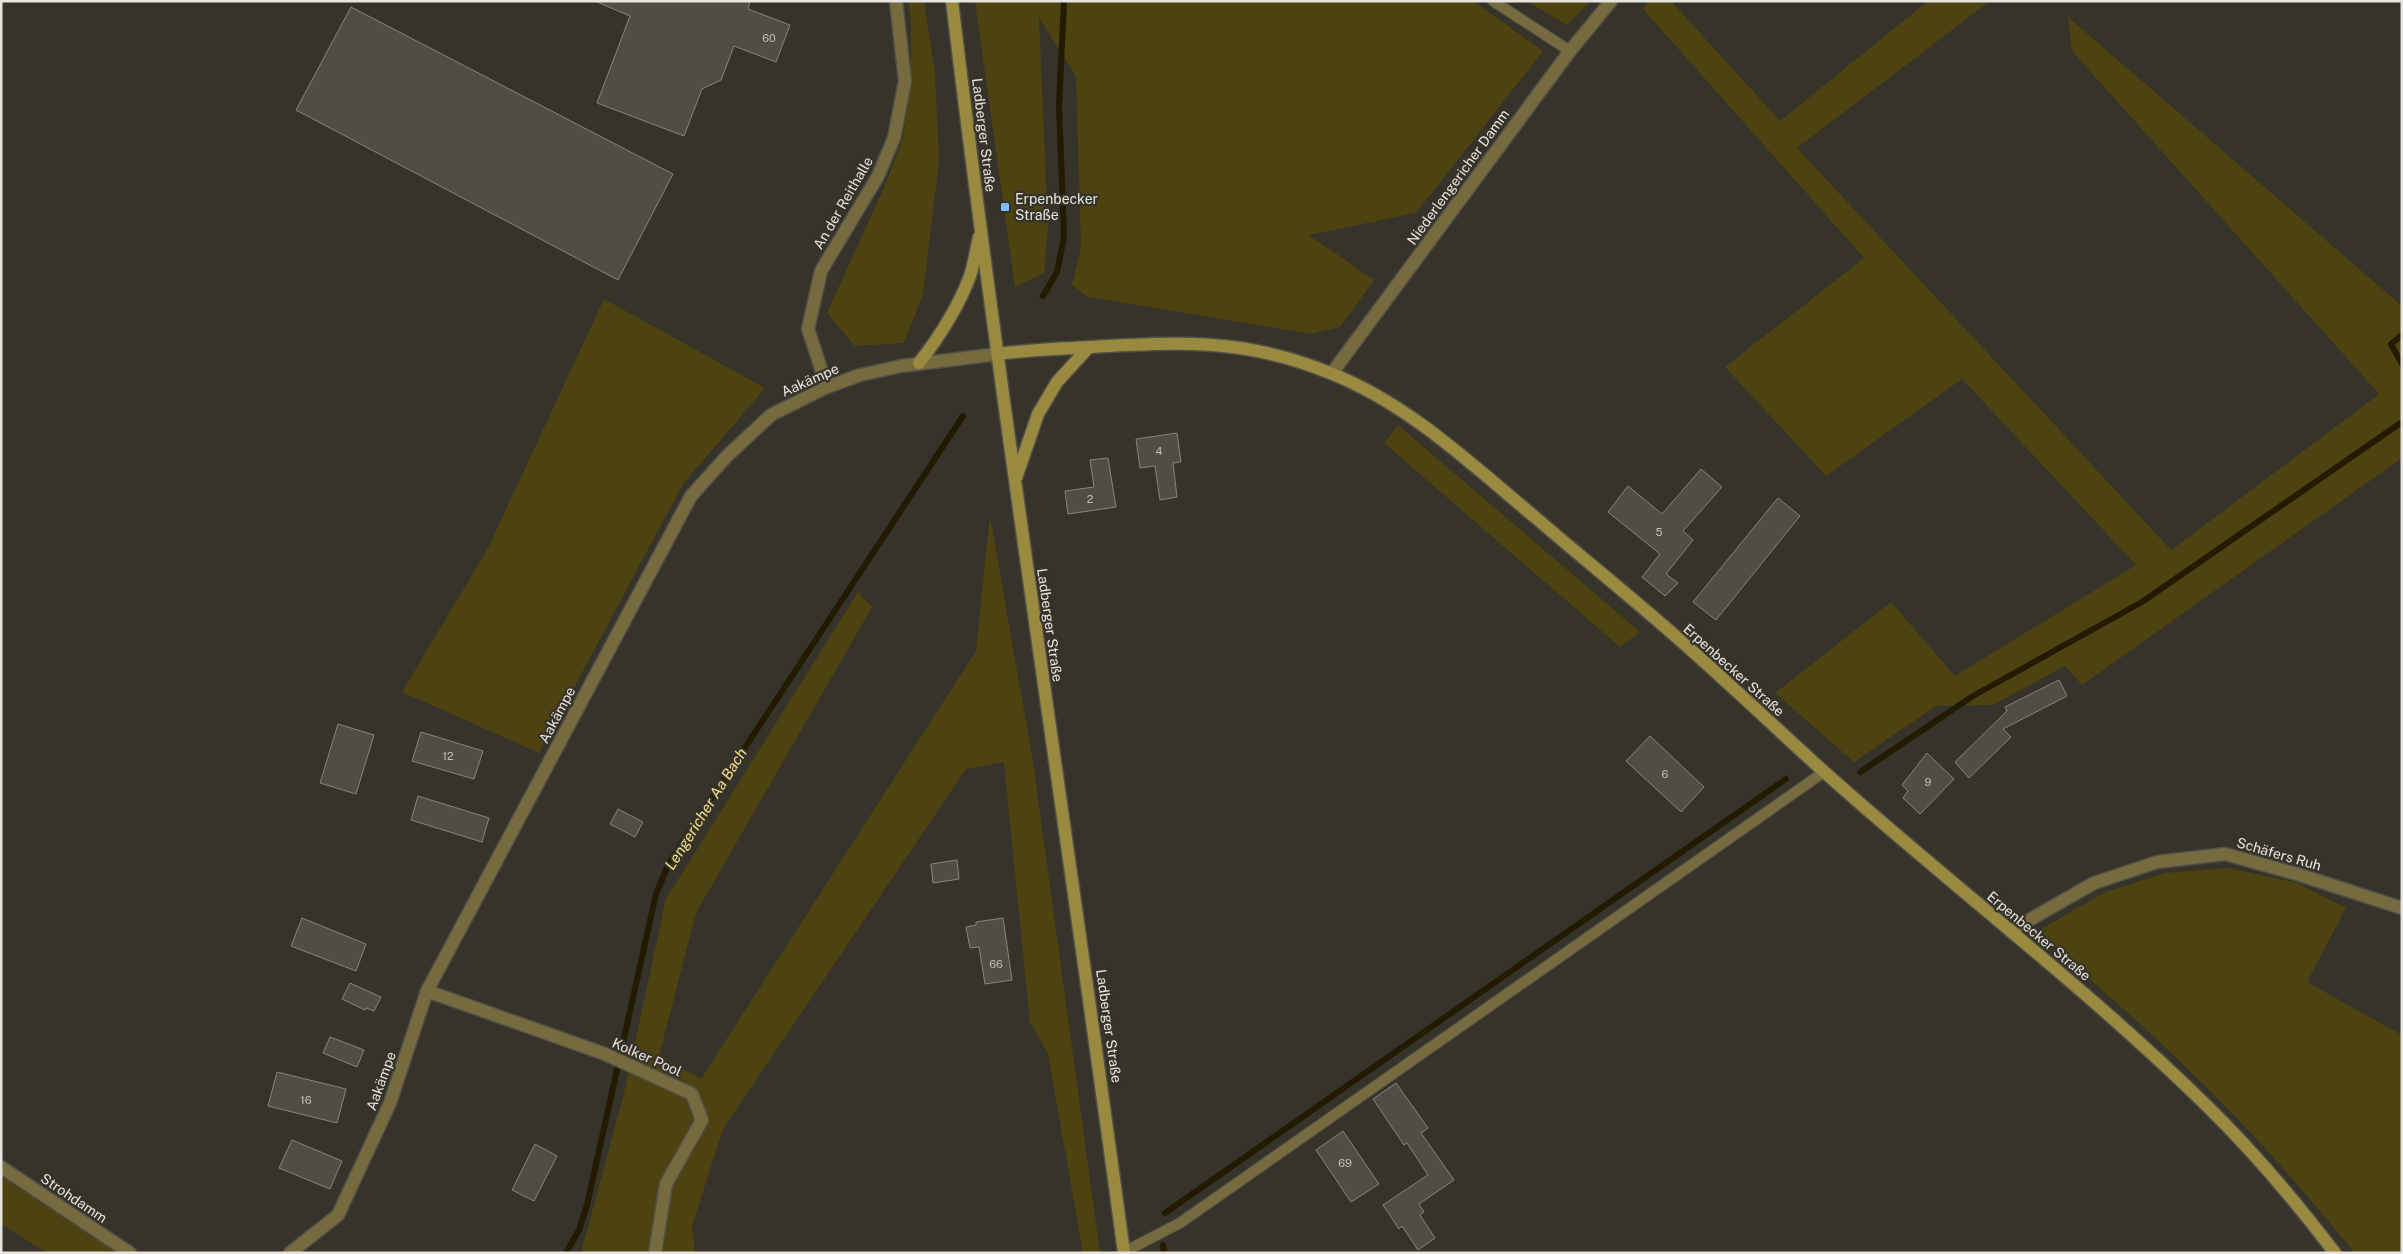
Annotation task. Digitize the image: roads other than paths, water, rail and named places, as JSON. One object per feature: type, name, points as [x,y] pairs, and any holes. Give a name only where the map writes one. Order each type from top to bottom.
[{"type":"main road","name":"Ladberger Straße","points":[[952,1],[1014,482],[1090,998],[1124,1252]]},
{"type":"main road","points":[[919,363],[938,339],[959,300],[970,274],[981,228]]},
{"type":"main road","name":"Erpenbecker Straße","points":[[998,354],[1193,342],[1242,347],[1290,358],[1332,373],[1372,393],[1412,417],[1688,648],[1824,772],[2115,1020],[2210,1108],[2294,1199],[2335,1253]]},
{"type":"main road","points":[[1014,482],[1026,443],[1038,414],[1057,382],[1089,347]]},
{"type":"street","name":"An der Reithalle","points":[[827,387],[808,329],[821,271],[878,176],[894,138],[905,81],[896,1]]},
{"type":"street","name":"Niederlengericher Damm","points":[[1332,373],[1570,51],[1611,1]]},
{"type":"street","name":"Aakämpe","points":[[290,1253],[338,1215],[390,1103],[427,991],[691,496],[727,456],[770,415],[827,387],[860,375],[919,363],[998,354]]},
{"type":"street","name":"Schäfers Ruh","points":[[2010,931],[2094,883],[2158,862],[2225,854],[2297,874],[2402,908]]},
{"type":"street","name":"Kolker Pool","points":[[427,991],[605,1054],[692,1094],[702,1120],[666,1184],[655,1253]]},
{"type":"street","name":"Strohdamm","points":[[1,1167],[130,1253]]},
{"type":"lane","points":[[1493,1],[1570,51]]},
{"type":"lane","points":[[1124,1252],[1180,1223],[1824,772]]},
{"type":"waterway","name":"Lengericher Aa Bach","points":[[1043,296],[1057,272],[1064,237],[1059,106],[1064,1]]},
{"type":"waterway","points":[[2402,335],[2391,344],[2402,364]]},
{"type":"waterway","name":"Lengericher Aa Bach","points":[[566,1253],[579,1230],[587,1205],[656,894],[669,863],[963,416]]},
{"type":"waterway","points":[[1860,772],[1973,696],[2142,602],[2402,422]]},
{"type":"waterway","points":[[1165,1213],[1786,779]]},
{"type":"waterway","points":[[1163,1245],[1164,1253]]},
{"type":"place","name":"Erpenbecker Straße","points":[[1005,207]]}]
